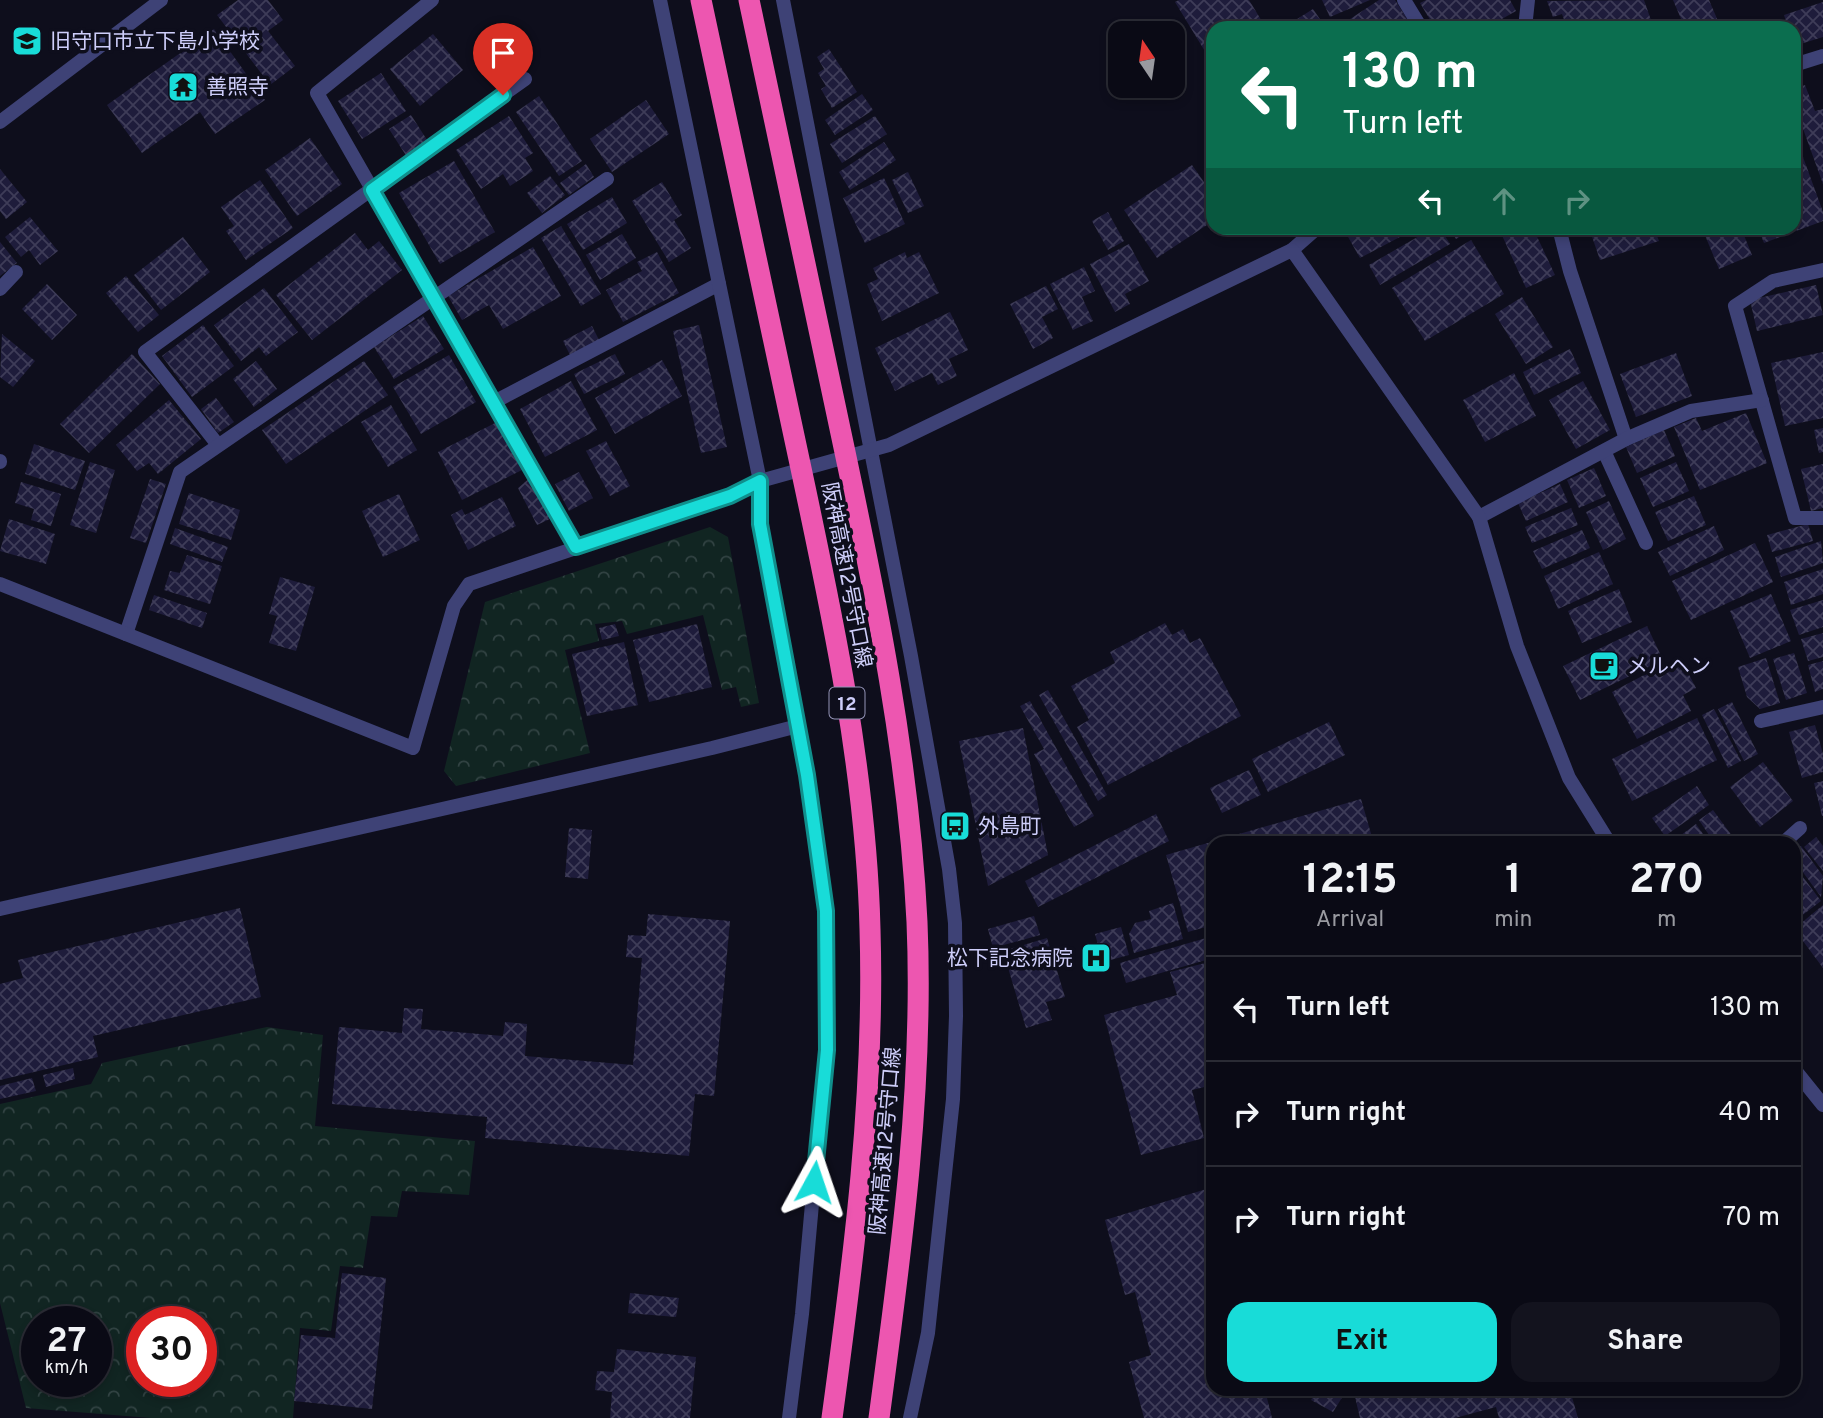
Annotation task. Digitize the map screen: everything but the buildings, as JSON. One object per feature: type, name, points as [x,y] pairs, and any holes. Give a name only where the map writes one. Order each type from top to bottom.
[{"type":"highway","name":"阪神高速12号守口線","points":[[701,0],[821,559],[848,708],[863,817],[870,927],[872,1037],[864,1155],[832,1418]]},
{"type":"highway","name":"阪神高速12号守口線","points":[[749,0],[866,552],[894,701],[910,810],[917,924],[918,1038],[910,1157],[879,1418]]},
{"type":"street","points":[[0,122],[161,0]]},
{"type":"street","points":[[432,0],[317,93],[576,547]]},
{"type":"street","points":[[660,0],[760,481],[760,524],[818,839],[826,911],[827,1037],[803,1314],[789,1418]]},
{"type":"street","points":[[783,0],[942,829],[955,923],[957,1016],[953,1099],[929,1333],[910,1418]]},
{"type":"street","points":[[1404,0],[1417,21]]},
{"type":"street","points":[[1526,21],[1528,0]]},
{"type":"street","points":[[1801,63],[1823,56]]},
{"type":"street","points":[[218,445],[145,352],[525,79]]},
{"type":"street","points":[[126,634],[180,472],[607,179]]},
{"type":"street","points":[[0,584],[413,748],[454,606],[469,584],[730,496],[760,481],[889,445],[1292,250],[1309,235]]},
{"type":"street","points":[[1561,235],[1570,271],[1626,439]]},
{"type":"street","points":[[1292,250],[1479,517],[1517,646],[1569,778],[1605,836]]},
{"type":"street","points":[[1823,270],[1773,281],[1735,306],[1795,518],[1823,518]]},
{"type":"street","points":[[0,289],[16,272]]},
{"type":"street","points":[[494,402],[719,284]]},
{"type":"street","points":[[1479,517],[1626,439],[1691,411],[1762,400]]},
{"type":"street","points":[[1604,451],[1646,543]]},
{"type":"street","points":[[1761,721],[1823,707]]},
{"type":"street","points":[[0,909],[712,748],[798,726]]},
{"type":"street","points":[[1791,836],[1800,828]]},
{"type":"street","points":[[1801,1078],[1823,1105]]},
{"type":"green space","points":[[710,527],[728,537],[759,703],[741,707],[736,687],[722,690],[703,615],[627,634],[622,621],[595,624],[599,641],[565,650],[590,753],[456,786],[444,771],[485,602]]},
{"type":"green space","points":[[267,1027],[323,1035],[315,1126],[475,1141],[469,1195],[402,1191],[397,1217],[371,1216],[363,1268],[340,1266],[331,1331],[300,1328],[293,1418],[151,1418],[26,1408],[23,1397],[112,1397],[112,1306],[21,1306],[21,1388],[0,1303],[0,1104],[91,1084],[102,1063]]},
{"type":"place","name":"旧守口市立下島小学校","points":[[27,41]]},
{"type":"place","name":"善照寺","points":[[183,87]]},
{"type":"place","name":"メルヘン","points":[[1604,666]]},
{"type":"place","name":"外島町","points":[[955,826]]},
{"type":"place","name":"松下記念病院","points":[[1096,958]]},
{"type":"route","points":[[503,95],[372,190],[576,547],[730,496],[760,481],[760,524],[820,851],[826,911],[827,1050],[814,1182]]}]
